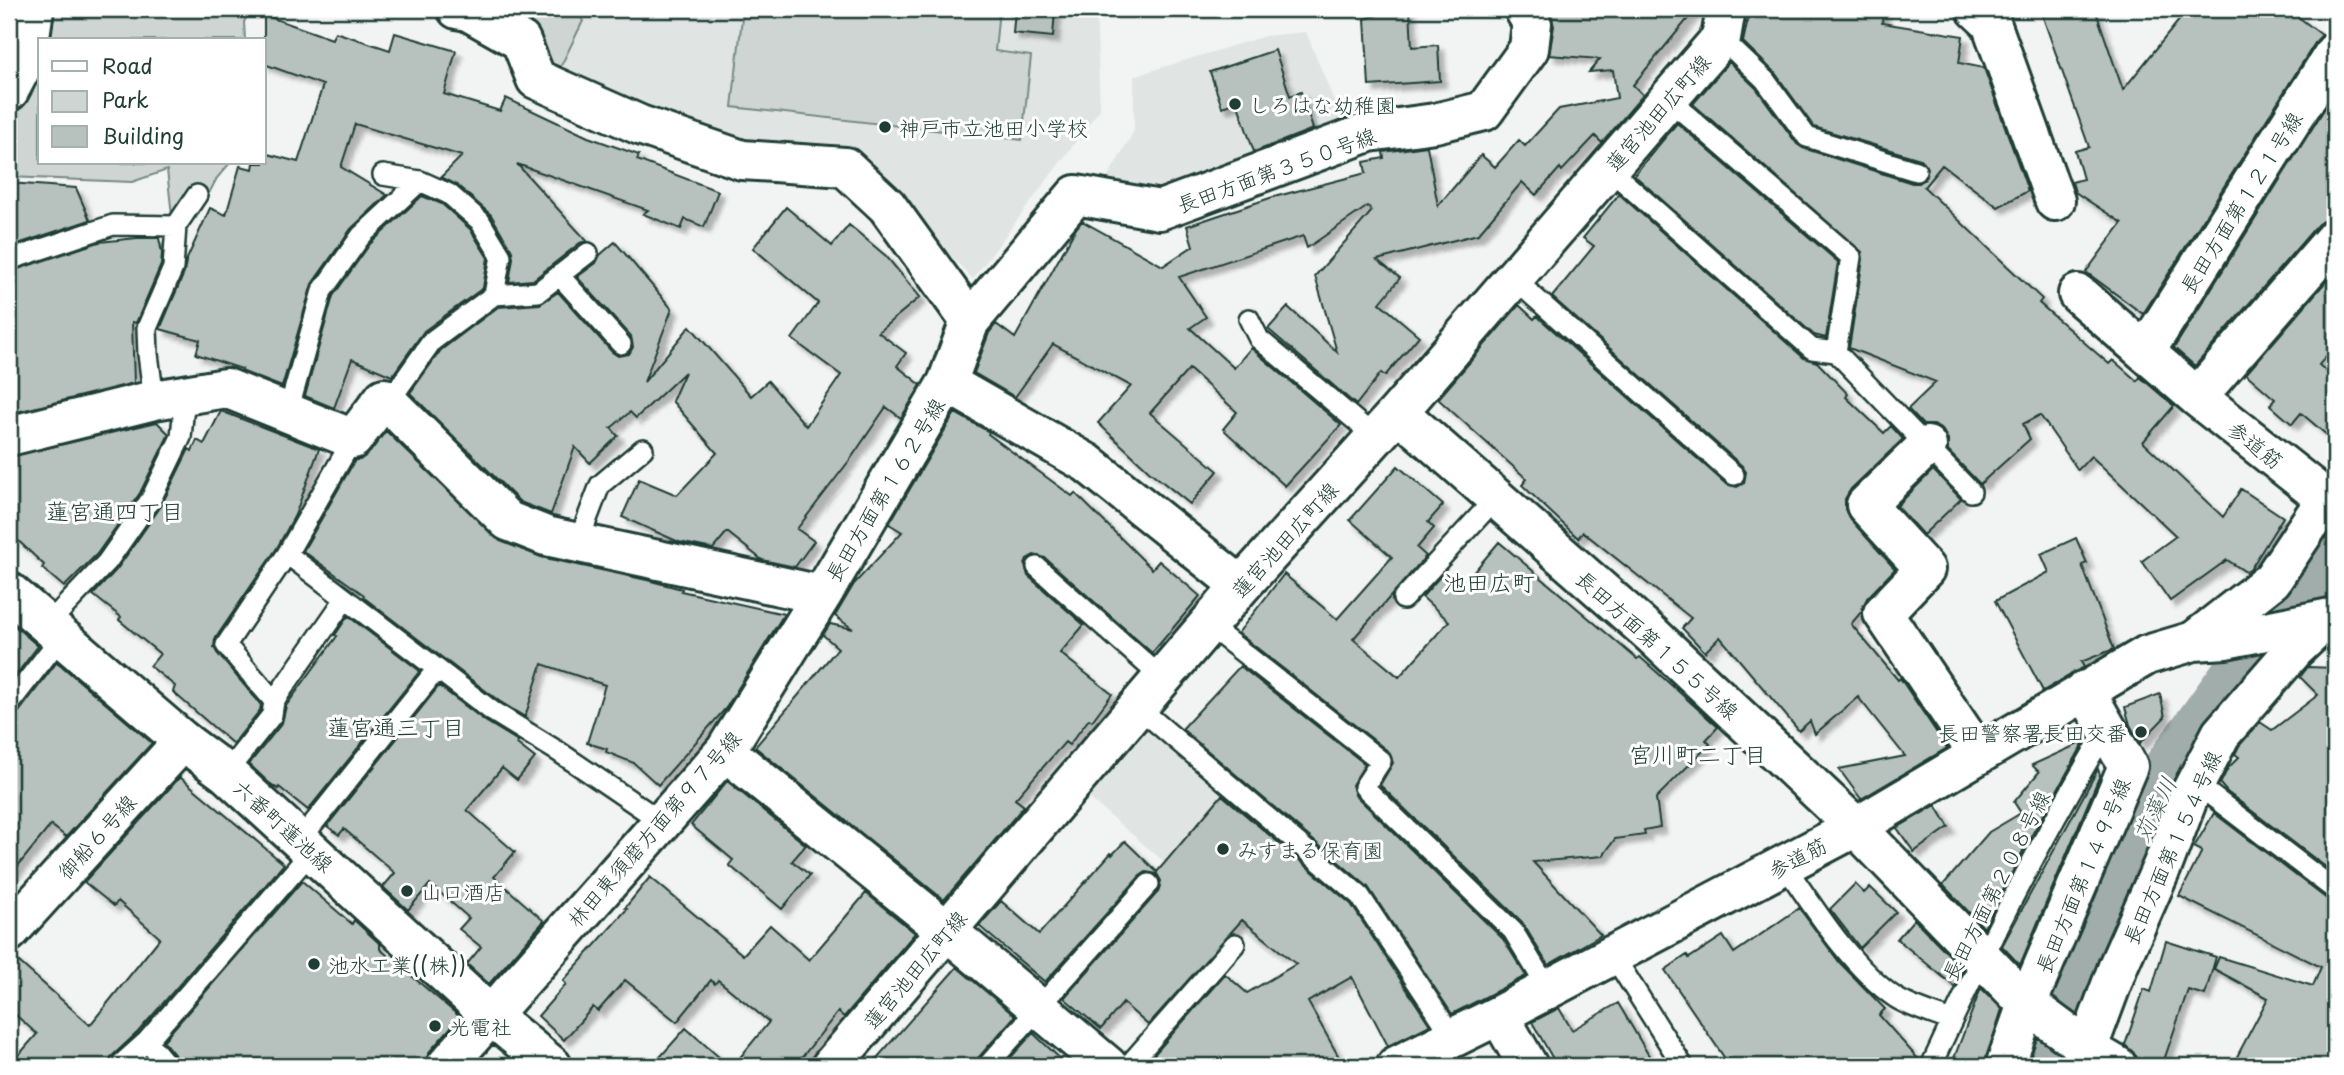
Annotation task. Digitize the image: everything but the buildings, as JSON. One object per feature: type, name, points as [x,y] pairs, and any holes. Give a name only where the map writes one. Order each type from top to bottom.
[{"type":"street","points":[[9,91],[27,57],[34,9]]},
{"type":"street","points":[[457,9],[468,12],[521,41],[536,79],[640,125],[742,160],[845,167],[887,206],[970,321]]},
{"type":"street","name":"長田方面第３５０号線","points":[[1076,195],[1160,210],[1369,132],[1434,123],[1484,111],[1529,49],[1532,23],[1524,9]]},
{"type":"street","points":[[1976,9],[1991,23],[2055,201]]},
{"type":"street","name":"蓮宮池田広町線","points":[[831,1066],[1241,586],[1386,425],[1668,99],[1724,23]]},
{"type":"street","name":"長田方面第１２１号線","points":[[2145,352],[2335,52]]},
{"type":"street","name":"長田方面第１６２号線","points":[[822,595],[947,383],[970,321],[1076,195]]},
{"type":"street","points":[[2078,294],[2197,397],[2335,238]]},
{"type":"street","points":[[947,383],[1087,463],[1241,586]]},
{"type":"street","points":[[9,436],[169,398],[226,388],[353,439],[386,401],[508,521],[546,536],[822,595]]},
{"type":"street","name":"参道筋","points":[[1396,1066],[1499,1015],[1856,827],[2147,655],[2210,640],[2272,580],[2326,499],[2197,397]]},
{"type":"street","name":"長田方面第１５５号線","points":[[1386,425],[1496,498],[1651,635],[1856,827],[2027,1004],[2095,1060]]},
{"type":"street","points":[[1927,446],[1867,505],[1925,569],[1883,612],[1978,754]]},
{"type":"street","name":"六番町蓮池線","points":[[9,592],[183,741],[226,773],[490,1015],[552,1066]]},
{"type":"street","name":"林田東須磨方面第９７号線","points":[[446,1066],[725,751],[822,595]]},
{"type":"street","points":[[2210,640],[2323,620]]},
{"type":"street","name":"長田方面第１５４号線","points":[[2095,1060],[2119,964],[2195,783],[2221,734],[2323,620]]},
{"type":"street","name":"長田方面第１４９号線","points":[[2005,1066],[2027,1004],[2128,766],[2085,690]]},
{"type":"street","name":"御船６号線","points":[[9,932],[183,741]]},
{"type":"street","points":[[725,751],[946,930],[1108,1066]]},
{"type":"street","points":[[1499,1015],[1528,1066]]},
{"type":"lane","points":[[1724,23],[1807,137],[1916,171]]},
{"type":"lane","points":[[1668,99],[1851,257],[1836,352]]},
{"type":"lane","points":[[1608,168],[1812,349],[1836,352],[1971,492]]},
{"type":"lane","points":[[383,175],[419,181],[449,194],[480,221],[501,256],[494,295]]},
{"type":"lane","points":[[288,412],[322,290],[361,236],[419,181]]},
{"type":"lane","points":[[9,704],[54,631],[151,499],[181,437],[169,398],[148,354],[148,328],[173,268],[176,226],[197,195]]},
{"type":"lane","points":[[9,260],[113,225],[176,226]]},
{"type":"lane","points":[[386,401],[432,341],[494,295],[538,292],[588,253]]},
{"type":"lane","points":[[559,275],[621,344]]},
{"type":"lane","points":[[1513,278],[1734,475]]},
{"type":"lane","points":[[1249,319],[1259,339],[1386,425]]},
{"type":"lane","points":[[274,701],[226,645],[287,554],[353,439]]},
{"type":"lane","points":[[578,543],[600,485],[643,449]]},
{"type":"lane","points":[[1403,599],[1496,498]]},
{"type":"lane","points":[[287,554],[492,711],[559,752],[662,822]]},
{"type":"lane","points":[[1037,567],[1162,678]]},
{"type":"lane","points":[[226,773],[272,715],[274,701],[345,599]]},
{"type":"lane","points":[[1208,625],[1381,761],[1364,787],[1513,932],[1548,989]]},
{"type":"lane","points":[[120,1066],[147,1041],[306,846],[437,669]]},
{"type":"lane","points":[[1138,707],[1360,896],[1453,1037]]},
{"type":"lane","name":"長田方面第２０８号線","points":[[1931,1066],[1982,957],[2063,801],[2107,729]]},
{"type":"lane","points":[[2195,783],[2335,890]]},
{"type":"lane","points":[[1784,864],[1867,975],[1898,999],[1952,1021]]},
{"type":"lane","points":[[987,1066],[1149,884]]},
{"type":"lane","points":[[1128,1066],[1235,944]]},
{"type":"lane","points":[[1613,955],[1683,1066]]},
{"type":"lane","points":[[147,1041],[168,1066]]},
{"type":"shaded area","name":"神戸市立池田小学校","points":[[576,9],[1096,9],[1100,109],[973,279],[849,148],[736,145],[557,74],[583,21]]},
{"type":"shaded area","name":"しろはな幼稚園","points":[[1306,32],[1347,133],[1155,198],[1103,186],[1134,131],[1134,76],[1265,36]]},
{"type":"shaded area","name":"みすまる保育園","points":[[1151,723],[1356,901],[1284,963],[1089,798]]},
{"type":"green space","points":[[48,9],[251,9],[244,22],[245,38],[43,38]]},
{"type":"green space","points":[[481,9],[576,9],[583,21],[557,74]]},
{"type":"green space","points":[[743,9],[999,9],[995,51],[1031,56],[1022,140],[732,107]]},
{"type":"green space","points":[[38,62],[38,164],[229,164],[217,178],[196,218],[172,216],[167,170],[132,182],[9,177],[9,107]]},
{"type":"waterway","name":"苅藻川","points":[[2045,1066],[2160,788],[2335,545]]},
{"type":"place","name":"しろはな幼稚園","points":[[1235,104]]},
{"type":"place","name":"神戸市立池田小学校","points":[[885,127]]},
{"type":"place","name":"長田警察署長田交番","points":[[2141,732]]},
{"type":"place","name":"みすまる保育園","points":[[1223,849]]},
{"type":"place","name":"山口酒店","points":[[407,891]]},
{"type":"place","name":"池水工業((株))","points":[[314,964]]},
{"type":"place","name":"光電社","points":[[435,1026]]},
{"type":"district","name":"蓮宮通四丁目","points":[[115,510]]},
{"type":"district","name":"池田広町","points":[[1489,581]]},
{"type":"district","name":"蓮宮通三丁目","points":[[396,726]]},
{"type":"district","name":"宮川町二丁目","points":[[1698,753]]}]
